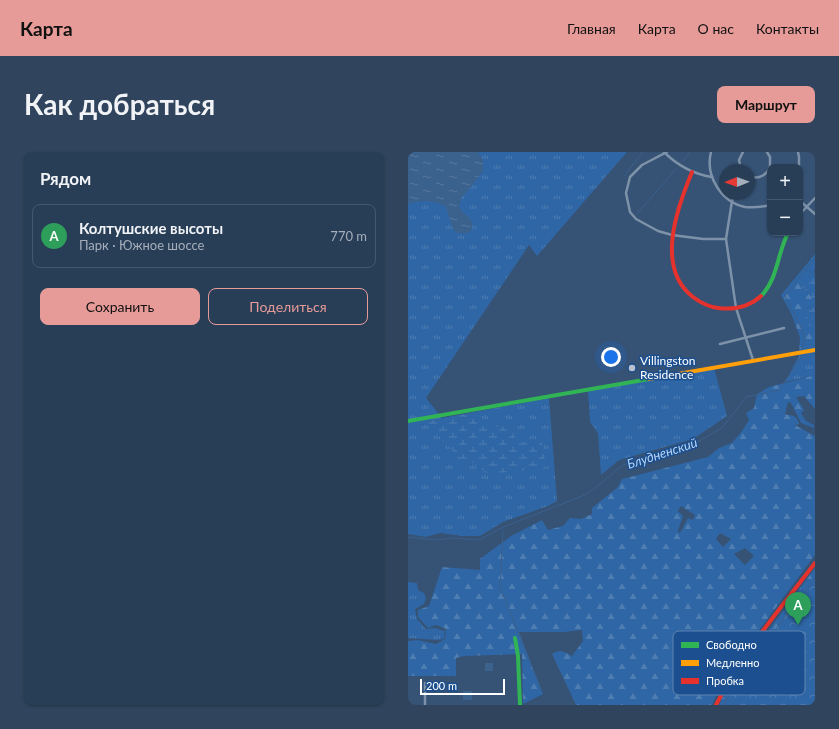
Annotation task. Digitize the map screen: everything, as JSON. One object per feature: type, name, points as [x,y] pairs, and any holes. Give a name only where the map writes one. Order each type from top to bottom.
[{"type":"street","points":[[712,176],[692,172],[676,162],[666,152],[642,165],[630,177],[626,193],[630,212],[636,219],[658,232],[702,239],[726,239]]},
{"type":"street","points":[[711,152],[710,168],[714,181],[721,192],[732,201],[745,207],[759,208],[767,206]]},
{"type":"street","points":[[740,164],[739,160],[743,152]]},
{"type":"street","points":[[767,152],[770,157],[770,164]]},
{"type":"street","points":[[798,152],[799,164]]},
{"type":"street","points":[[692,172],[675,217],[672,235],[674,267],[679,283],[691,297],[708,307],[722,310],[736,308],[756,301],[767,290],[773,280],[787,236]]},
{"type":"street","points":[[755,178],[760,178],[767,174]]},
{"type":"street","points":[[803,210],[815,198]]},
{"type":"street","points":[[732,201],[726,239],[736,308],[753,360]]},
{"type":"street","points":[[803,204],[815,214]]},
{"type":"street","points":[[720,344],[784,328]]},
{"type":"street","points":[[408,422],[815,350]]},
{"type":"street","points":[[763,631],[815,563]]},
{"type":"street","points":[[515,638],[518,656],[520,705]]},
{"type":"street","points":[[425,683],[425,705]]},
{"type":"street","points":[[716,705],[721,695]]},
{"type":"green space","points":[[408,152],[627,152],[537,256],[529,245],[426,398],[442,418],[549,398],[557,501],[548,506],[503,522],[480,536],[463,536],[440,533],[426,537],[408,534]]},
{"type":"green space","points":[[815,254],[815,277],[810,271],[805,281],[799,284],[815,300],[815,308],[804,308],[812,317],[812,313],[815,313],[815,353],[799,356],[800,337],[791,313],[781,295]]},
{"type":"green space","points":[[810,271],[815,277],[815,300],[799,284],[805,280]]},
{"type":"green space","points":[[804,308],[815,308],[815,313],[812,313],[811,326],[807,325],[806,311]]},
{"type":"green space","points":[[815,353],[815,375],[785,382],[799,356]]},
{"type":"green space","points":[[714,368],[727,416],[693,439],[619,460],[601,475],[598,433],[590,422],[588,391]]},
{"type":"green space","points":[[815,375],[815,409],[804,396],[796,397],[804,410],[801,413],[806,421],[814,425],[814,428],[801,423],[791,403],[788,402],[785,414],[796,417],[799,424],[795,425],[815,436],[815,555],[758,631],[673,631],[673,695],[717,695],[712,705],[576,705],[552,654],[560,651],[572,656],[583,641],[582,630],[564,632],[519,632],[543,694],[523,704],[522,654],[464,656],[456,658],[456,676],[408,676],[408,641],[418,640],[436,644],[445,639],[446,629],[436,625],[428,628],[418,617],[418,610],[429,606],[442,567],[480,570],[480,559],[511,536],[542,520],[548,530],[563,526],[570,518],[581,519],[592,514],[592,508],[618,487],[622,479],[708,457],[719,448],[732,443],[742,431],[749,420],[746,413],[754,408],[757,394],[769,387]],"holes":[[[681,506],[695,515],[693,520],[688,518],[680,533],[678,531],[683,516],[678,511]],[[720,533],[731,539],[723,547],[716,539]],[[745,548],[754,556],[745,565],[734,554]]]},
{"type":"green space","points":[[477,412],[478,424],[486,427],[510,426],[517,442],[542,442],[546,466],[541,469],[487,474],[470,460],[463,462],[427,421]]},
{"type":"green space","points":[[815,568],[815,705],[719,705],[724,695],[805,695],[805,631],[768,631]]},
{"type":"green space","points":[[815,580],[815,705],[726,705],[732,695],[805,695],[805,631],[776,631]]},
{"type":"green space","points":[[408,582],[417,583],[418,590],[424,593],[426,598],[424,604],[415,609],[417,619],[426,629],[435,628],[445,631],[444,639],[408,638]]},
{"type":"water","points":[[408,152],[478,152],[483,160],[483,171],[461,198],[459,207],[472,222],[472,229],[469,233],[457,233],[453,229],[446,207],[438,203],[428,201],[408,204]]},
{"type":"water","points":[[485,663],[493,663],[493,671],[485,671]]},
{"type":"water","points":[[463,691],[472,691],[472,700],[463,700]]},
{"type":"waterway","points":[[624,176],[643,152]]},
{"type":"waterway","points":[[683,161],[690,152]]},
{"type":"waterway","points":[[637,214],[676,169]]},
{"type":"waterway","name":"Блудненский","points":[[802,349],[805,339],[801,327],[785,296],[815,258]]},
{"type":"waterway","name":"Блудненский","points":[[408,537],[436,540],[450,538],[479,540],[501,528],[582,496],[594,489],[623,465],[670,453],[694,444],[722,428],[746,397],[779,390],[799,361],[801,354]]},
{"type":"waterway","points":[[501,528],[503,532],[500,587],[542,692]]},
{"type":"waterway","points":[[774,631],[815,579]]},
{"type":"waterway","points":[[723,705],[729,695]]},
{"type":"traffic: fast","points":[[761,296],[771,282],[786,236]]},
{"type":"traffic: fast","points":[[408,421],[649,379]]},
{"type":"traffic: fast","points":[[515,638],[518,656],[520,705]]},
{"type":"traffic: slow","points":[[649,379],[815,350]]},
{"type":"traffic: jam","points":[[692,172],[680,203],[673,237],[672,254],[675,270],[681,285],[699,301],[708,306],[718,308],[730,309],[741,307],[751,303],[761,296]]},
{"type":"traffic: jam","points":[[763,631],[815,563]]},
{"type":"traffic: jam","points":[[716,705],[721,695]]},
{"type":"place","name":"Villingston Residence","points":[[632,368]]},
{"type":"place","name":"Колтушские высоты","points":[[798,625]]}]
